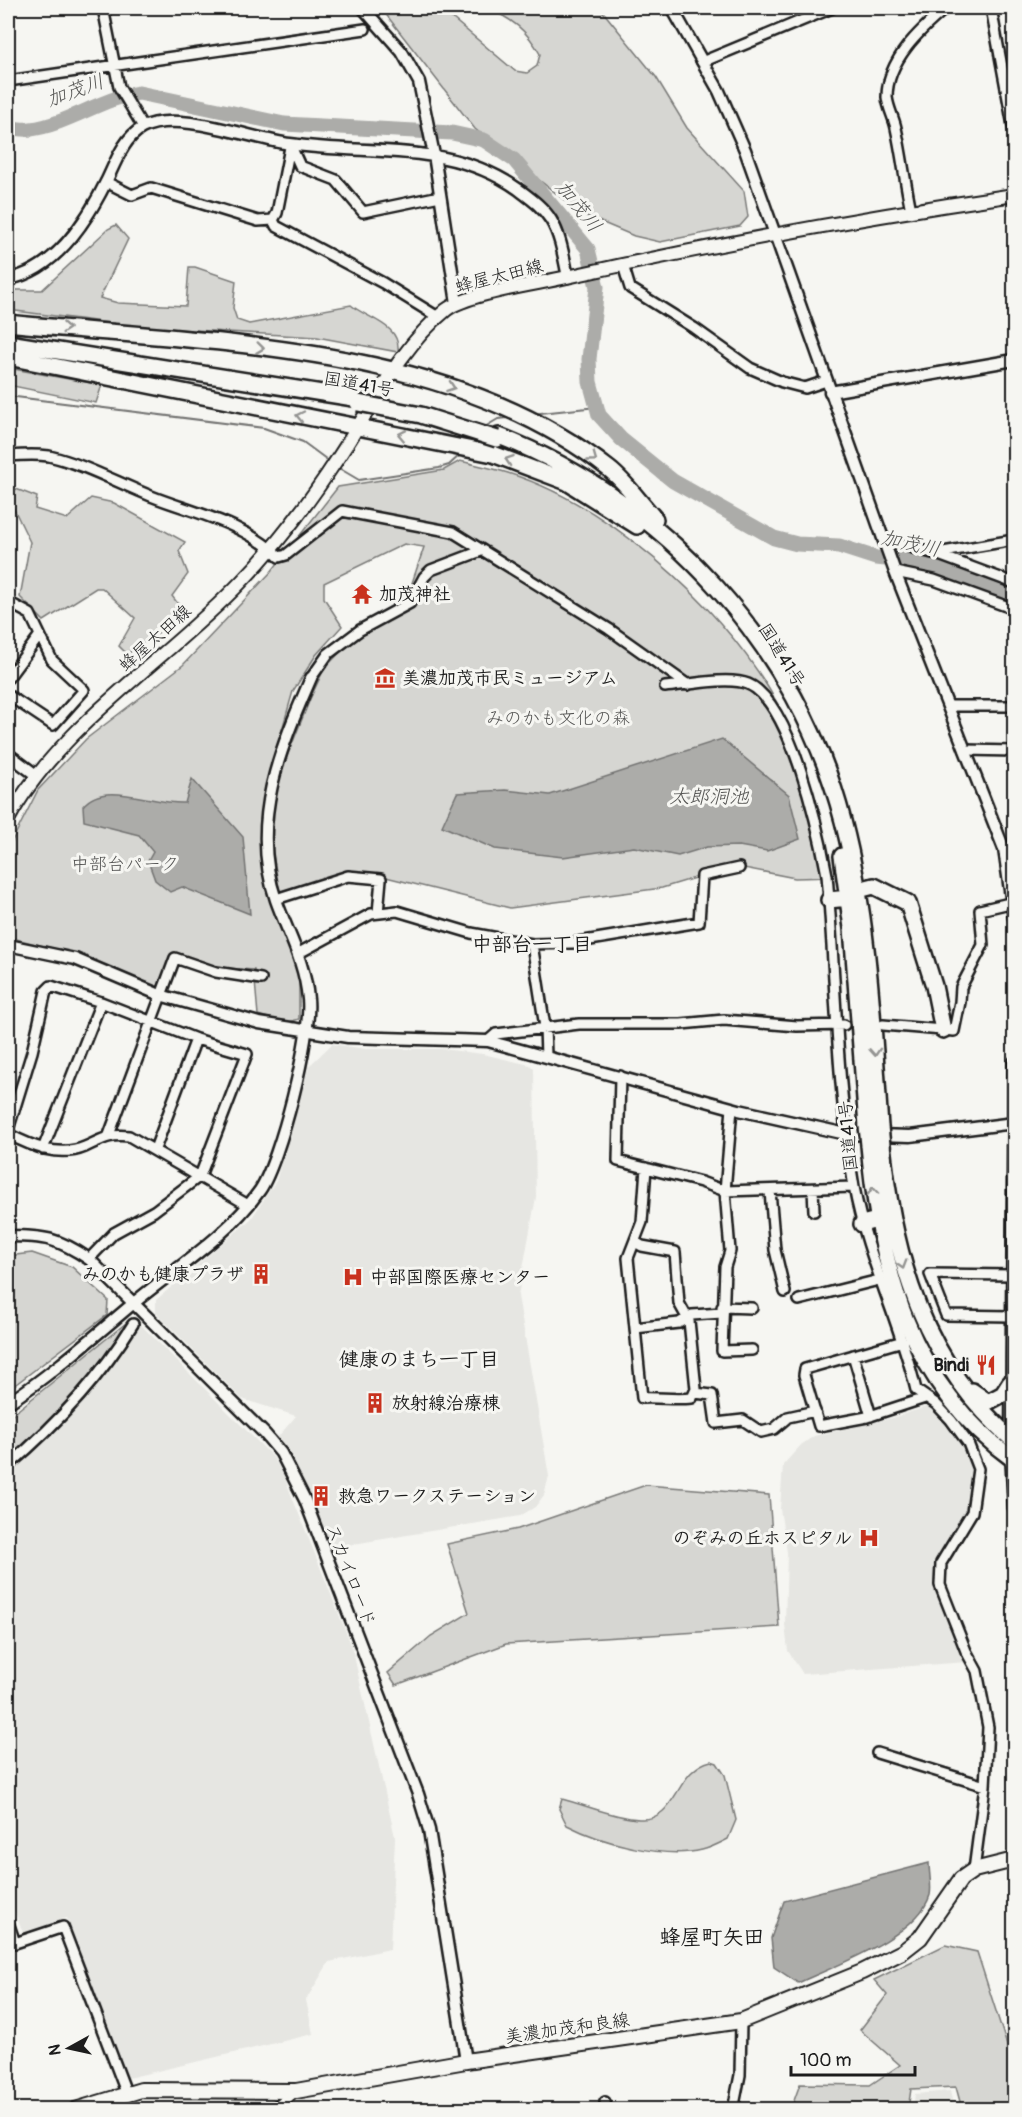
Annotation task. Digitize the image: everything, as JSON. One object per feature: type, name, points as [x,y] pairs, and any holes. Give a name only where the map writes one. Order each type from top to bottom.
[{"type":"highway","points":[[8,323],[218,343],[396,369],[506,408],[579,448],[618,477],[690,558]]},
{"type":"highway","name":"国道41号","points":[[8,344],[359,401],[422,415],[499,437],[544,455],[634,511],[690,558],[720,590],[771,658],[802,714],[826,766],[843,820],[853,894],[875,1145],[900,1257],[912,1295],[948,1364],[969,1395],[993,1423],[1012,1439]]},
{"type":"highway","name":"国道41号","points":[[8,348],[359,401]]},
{"type":"highway","points":[[8,357],[478,451],[567,482],[630,521],[700,577]]},
{"type":"highway","name":"国道41号","points":[[499,437],[564,471],[612,501],[663,541],[700,577],[734,616],[765,660],[799,723],[832,812],[853,894]]},
{"type":"highway","points":[[829,900],[874,886],[908,903],[934,986],[943,1030]]},
{"type":"highway","name":"国道41号","points":[[875,1145],[869,1222],[900,1307],[930,1371],[964,1417],[981,1435],[1013,1459]]},
{"type":"highway","points":[[948,1364],[982,1400],[988,1402],[997,1399],[1011,1390]]},
{"type":"main road","name":"蜂屋太田線","points":[[8,820],[36,775],[59,749],[205,618],[271,549],[335,463],[396,369],[438,317],[457,303],[774,233],[1014,195]]},
{"type":"main road","points":[[974,1870],[1014,1860]]},
{"type":"main road","name":"美濃加茂和良線","points":[[75,2109],[126,2092],[296,2091],[465,2061],[741,2021],[862,1972],[902,1952],[920,1938],[961,1879],[974,1870]]},
{"type":"street","points":[[103,8],[119,87],[143,127]]},
{"type":"street","points":[[363,8],[402,52],[419,82],[432,143],[457,303]]},
{"type":"street","points":[[672,8],[718,91],[745,150],[895,572],[965,750],[1009,849],[1014,918]]},
{"type":"street","points":[[702,62],[832,8]]},
{"type":"street","points":[[911,210],[896,129],[887,100],[888,81],[896,63],[914,39],[946,8]]},
{"type":"street","points":[[991,8],[1013,114],[1014,130]]},
{"type":"street","points":[[8,81],[365,29]]},
{"type":"street","points":[[8,264],[9,279],[22,276],[74,235],[106,182],[121,150],[132,135],[143,127],[169,121],[290,144],[434,155],[469,163],[508,182],[534,200],[552,221],[568,277]]},
{"type":"street","points":[[290,144],[300,166],[336,180],[363,212],[440,196]]},
{"type":"street","points":[[273,220],[277,213],[290,144]]},
{"type":"street","points":[[106,182],[132,195],[152,188],[258,221],[273,220]]},
{"type":"street","points":[[273,220],[276,226],[383,283],[438,317]]},
{"type":"street","points":[[623,265],[630,288],[694,328],[750,368],[782,382],[805,388],[1014,360]]},
{"type":"street","points":[[8,456],[39,455],[72,463],[152,497],[226,523],[271,549],[279,557],[286,555],[342,511],[453,532],[609,629],[688,685]]},
{"type":"street","points":[[883,540],[936,554],[1014,583]]},
{"type":"street","points":[[936,554],[1014,540]]},
{"type":"street","points":[[8,1403],[71,1357],[220,1234],[248,1205],[270,1173],[307,1030],[309,1000],[299,952],[276,899],[266,847],[266,807],[286,737],[311,678],[328,654],[360,630],[410,603],[424,577],[431,570],[481,551]]},
{"type":"street","points":[[895,572],[934,580],[1014,609]]},
{"type":"street","points":[[8,602],[30,614],[56,665],[84,690],[54,725],[8,695]]},
{"type":"street","points":[[8,678],[39,635]]},
{"type":"street","points":[[665,687],[736,681],[747,684],[766,698],[781,723],[809,797],[820,835],[829,900],[841,1025],[846,1134],[854,1187],[869,1222],[879,1280],[903,1341],[916,1390],[936,1404],[951,1420],[968,1443],[978,1469],[972,1512],[941,1563],[940,1585],[983,1687],[988,1727],[985,1786],[974,1870]]},
{"type":"street","points":[[948,706],[1014,706]]},
{"type":"street","points":[[965,750],[1014,751]]},
{"type":"street","points":[[8,754],[36,775]]},
{"type":"street","points":[[299,952],[356,920],[378,913],[397,911],[471,933],[532,944],[572,943],[699,922],[702,876],[739,868]]},
{"type":"street","points":[[276,899],[348,876],[381,879],[378,913]]},
{"type":"street","points":[[883,1025],[954,1031],[960,1002],[960,987],[983,945],[980,910],[1014,902]]},
{"type":"street","points":[[532,944],[545,1027],[546,1056]]},
{"type":"street","points":[[8,945],[75,959],[160,995],[220,1014],[348,1037],[488,1041],[732,1108],[846,1134],[910,1136],[1013,1123]]},
{"type":"street","points":[[109,1135],[175,958],[216,972],[261,979]]},
{"type":"street","points":[[89,1259],[114,1233],[154,1211],[200,1176],[247,1054],[196,1039],[101,1002],[51,986],[46,991],[32,1052],[8,1132],[43,1149],[70,1151],[109,1135],[129,1136],[155,1149],[200,1176],[248,1205]]},
{"type":"street","points":[[43,1149],[101,1002]]},
{"type":"street","points":[[488,1041],[496,1034],[579,1024],[681,1024],[724,1020],[841,1025]]},
{"type":"street","points":[[155,1149],[196,1039]]},
{"type":"street","points":[[1014,1062],[1011,1316],[1014,1508]]},
{"type":"street","points":[[620,1076],[618,1161],[701,1182],[725,1191],[854,1187]]},
{"type":"street","points":[[732,1108],[725,1191],[730,1251],[725,1267],[722,1351],[752,1350]]},
{"type":"street","points":[[635,1242],[642,1246],[675,1252],[680,1303],[689,1321],[695,1393],[692,1398],[664,1401],[658,1397],[642,1398],[628,1258],[642,1222],[646,1168]]},
{"type":"street","points":[[813,1189],[814,1210]]},
{"type":"street","points":[[770,1191],[776,1250],[785,1292]]},
{"type":"street","name":"スカイロード","points":[[8,1236],[43,1236],[70,1247],[89,1259],[281,1453],[305,1500],[418,1794],[429,1830],[465,2061]]},
{"type":"street","points":[[1011,1316],[946,1315],[930,1274],[1013,1270]]},
{"type":"street","points":[[799,1300],[879,1280]]},
{"type":"street","points":[[635,1328],[672,1325],[686,1317],[722,1310],[752,1308]]},
{"type":"street","points":[[8,1466],[78,1398],[116,1353],[133,1324]]},
{"type":"street","points":[[903,1341],[806,1369],[804,1375],[819,1426],[871,1416],[925,1398]]},
{"type":"street","points":[[853,1355],[871,1416]]},
{"type":"street","points":[[695,1393],[712,1395],[716,1423],[743,1420],[761,1432],[774,1429],[788,1417],[815,1411]]},
{"type":"street","points":[[877,1754],[985,1786]]},
{"type":"street","points":[[8,1922],[15,1943],[63,1927],[126,2092]]},
{"type":"street","points":[[733,2109],[740,2075],[741,2021]]},
{"type":"street","points":[[273,2109],[296,2091]]},
{"type":"shaded area","name":"中部国際医療センター","points":[[332,1044],[366,1049],[442,1049],[483,1054],[530,1065],[534,1069],[536,1197],[518,1296],[549,1476],[544,1495],[535,1507],[520,1516],[336,1547],[330,1544],[292,1457],[277,1438],[296,1416],[242,1399],[156,1313],[156,1300],[251,1219],[276,1181],[309,1066]]},
{"type":"shaded area","points":[[141,1325],[273,1457],[283,1474],[352,1647],[395,1837],[390,1949],[329,1962],[306,2000],[313,2034],[128,2078],[67,1918],[23,1933],[8,1895],[8,1458],[49,1423],[136,1326]]},
{"type":"shaded area","name":"のぞみの丘ホスピタル","points":[[931,1405],[954,1429],[969,1456],[972,1480],[970,1502],[963,1524],[933,1566],[935,1586],[967,1662],[803,1674],[788,1651],[785,1624],[787,1552],[780,1509],[783,1465],[801,1445],[814,1436],[892,1418]]},
{"type":"shaded area","points":[[950,2091],[954,2109],[913,2109],[915,2094]]},
{"type":"green space","points":[[381,8],[440,8],[515,71],[527,73],[537,66],[540,54],[530,38],[518,26],[487,8],[600,8],[656,77],[687,128],[744,191],[748,217],[740,226],[660,242],[634,236],[582,214],[475,129]]},
{"type":"green space","points":[[116,225],[128,239],[100,298],[118,303],[186,306],[189,267],[195,267],[236,281],[233,308],[237,320],[249,324],[351,305],[389,329],[394,335],[398,352],[317,337],[142,327],[8,310],[8,290],[42,290],[108,229]]},
{"type":"green space","points":[[8,368],[102,385],[96,403],[8,385]]},
{"type":"green space","name":"みのかも文化の森","points":[[460,461],[508,473],[583,507],[656,560],[720,622],[769,689],[792,733],[817,804],[833,877],[795,878],[734,866],[662,888],[510,908],[386,877],[347,874],[280,893],[270,839],[273,792],[324,669],[348,644],[413,604],[410,589],[424,547],[404,544],[324,583],[324,598],[342,626],[316,655],[293,691],[265,790],[261,863],[299,972],[299,1019],[286,1023],[258,1015],[254,970],[209,967],[173,954],[159,985],[153,989],[80,955],[8,937],[8,856],[11,843],[38,790],[86,739],[183,665],[271,572],[338,487],[444,470]]},
{"type":"green space","points":[[8,486],[37,497],[35,509],[67,519],[91,498],[114,503],[185,542],[179,551],[188,574],[172,596],[182,609],[155,636],[127,654],[119,646],[135,618],[102,588],[96,588],[44,621],[20,597],[30,542],[13,507],[8,504]]},
{"type":"green space","points":[[32,1253],[72,1267],[108,1300],[107,1315],[8,1390],[8,1256]]},
{"type":"green space","points":[[126,1323],[136,1326],[75,1395],[8,1458],[8,1418]]},
{"type":"green space","points":[[646,1485],[769,1495],[779,1627],[506,1644],[396,1685],[388,1673],[431,1636],[469,1613],[447,1544],[518,1529]]},
{"type":"green space","points":[[711,1761],[717,1763],[725,1775],[736,1820],[728,1839],[705,1849],[669,1852],[633,1848],[597,1838],[567,1825],[559,1809],[562,1799],[620,1816],[639,1819],[652,1818],[669,1804],[690,1774],[699,1766]]},
{"type":"green space","points":[[945,1945],[977,1952],[1012,2061],[1014,2109],[962,2109],[956,2087],[911,2089],[908,2109],[791,2109],[800,2084],[870,2085],[900,2065],[860,2030],[887,1995],[874,1980]]},
{"type":"water","name":"太郎洞池","points":[[722,739],[789,795],[800,839],[767,851],[739,846],[707,847],[678,856],[634,847],[563,857],[495,849],[442,826],[457,793],[505,790],[550,795]]},
{"type":"water","points":[[192,779],[243,837],[250,914],[182,887],[170,892],[155,880],[148,861],[153,852],[139,835],[84,821],[83,806],[92,798],[103,794],[130,795],[172,803],[185,803]]},
{"type":"water","points":[[929,1863],[930,1895],[922,1910],[909,1924],[892,1936],[873,1948],[798,1983],[774,1967],[771,1938],[784,1901]]},
{"type":"waterway","name":"加茂川","points":[[8,128],[28,129],[45,126],[111,100],[139,93],[284,124],[452,133],[484,140],[514,160],[588,249],[597,287],[589,359],[590,382],[599,415],[621,439],[673,481],[774,538],[797,544],[839,546],[876,558],[916,562],[1014,596]]},
{"type":"waterway","points":[[8,396],[264,428],[303,442],[330,462]]},
{"type":"waterway","points":[[531,414],[597,407]]},
{"type":"waterway","points":[[483,428],[498,419],[508,418]]},
{"type":"waterway","points":[[337,467],[359,480],[439,468],[449,465],[460,455]]},
{"type":"place","name":"加茂神社","points":[[362,594]]},
{"type":"place","name":"美濃加茂市民ミュージアム","points":[[385,678]]},
{"type":"place","name":"みのかも健康プラザ","points":[[261,1274]]},
{"type":"place","name":"中部国際医療センター","points":[[353,1277]]},
{"type":"place","name":"Bindi","points":[[986,1365]]},
{"type":"place","name":"放射線治療棟","points":[[375,1403]]},
{"type":"place","name":"救急ワークステーション","points":[[321,1496]]},
{"type":"place","name":"のぞみの丘ホスピタル","points":[[869,1538]]},
{"type":"district","name":"中部台一丁目","points":[[532,944]]},
{"type":"district","name":"健康のまち一丁目","points":[[419,1359]]},
{"type":"district","name":"蜂屋町矢田","points":[[712,1937]]},
{"type":"park label","name":"中部台パーク","points":[[125,864]]}]
